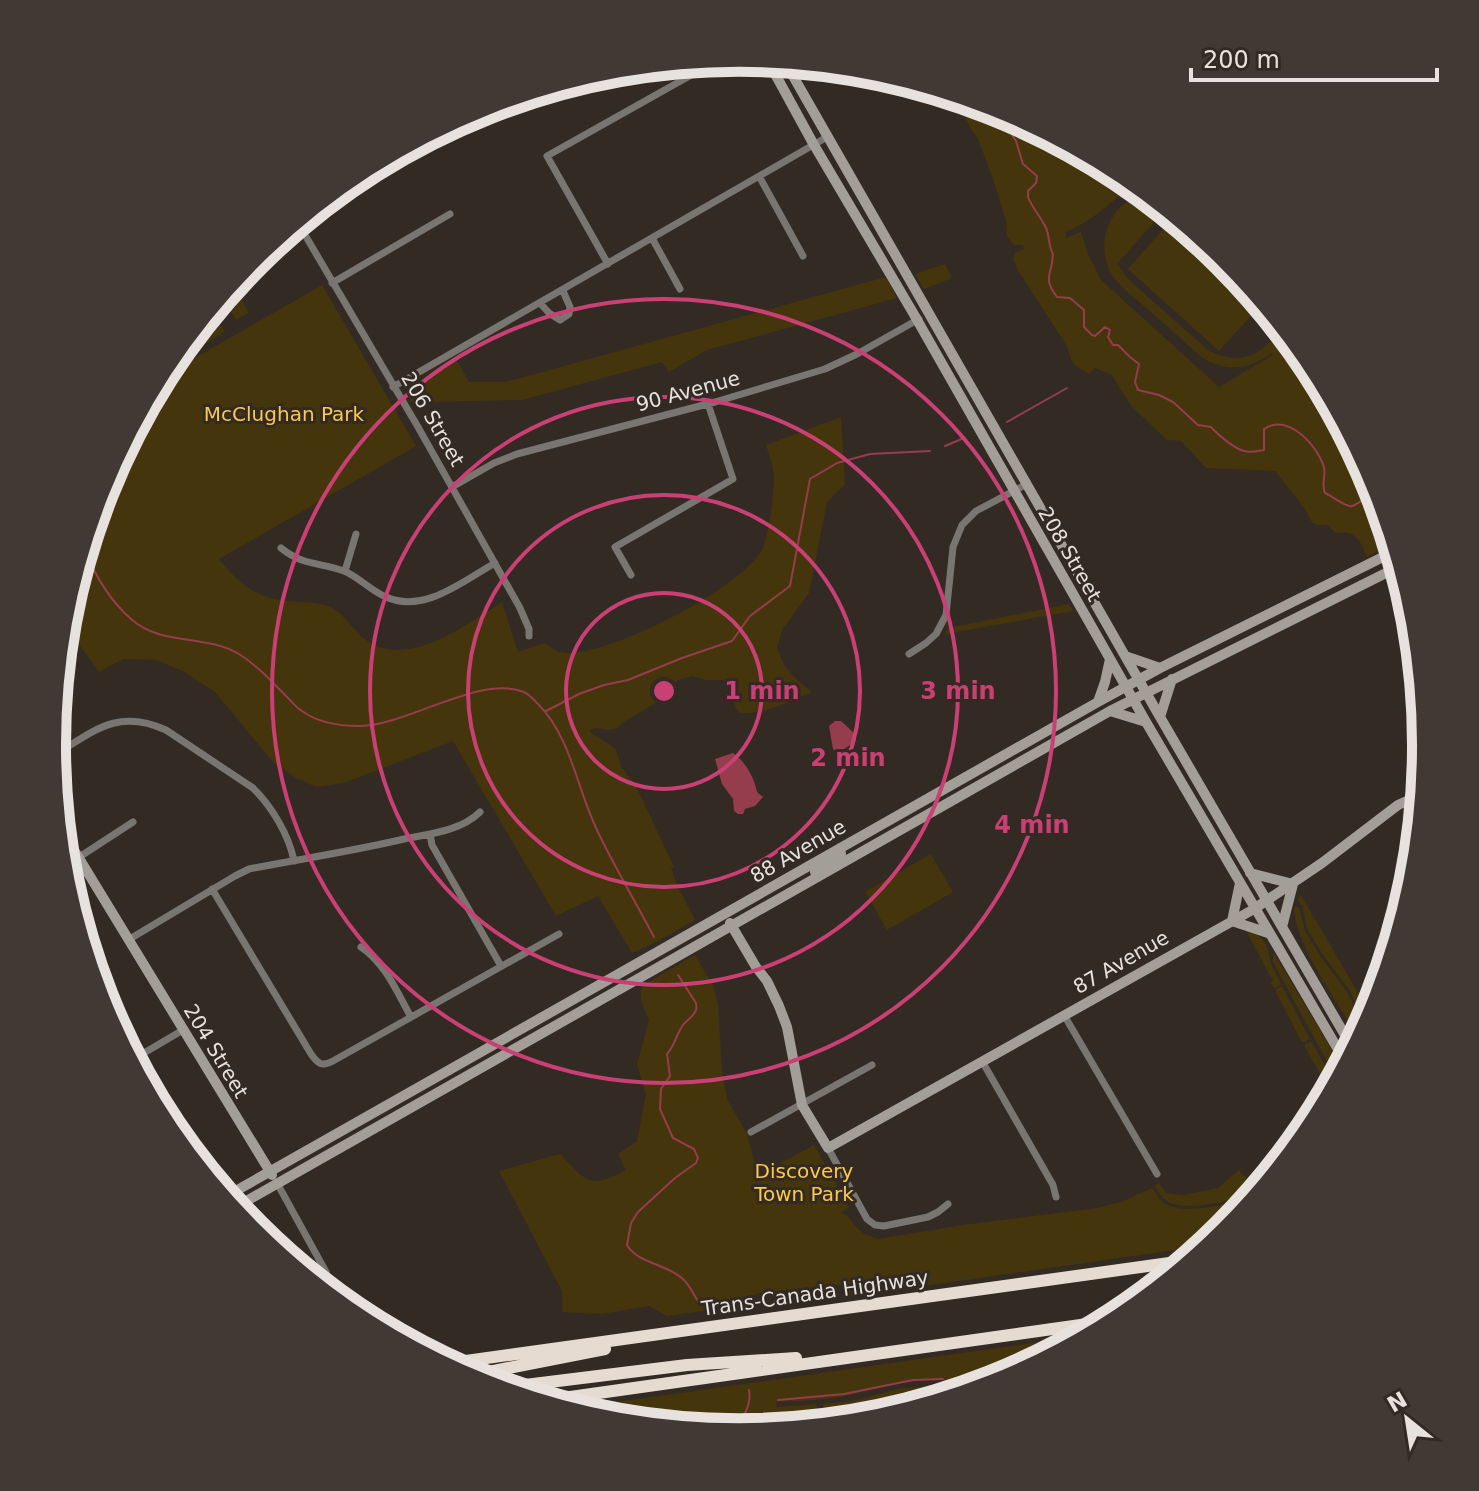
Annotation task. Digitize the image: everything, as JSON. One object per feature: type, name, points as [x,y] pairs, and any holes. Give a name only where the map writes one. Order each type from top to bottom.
[{"type":"highway","name":"Trans-Canada Highway","points":[[466,1361],[1171,1263]]},
{"type":"highway","points":[[491,1371],[726,1325]]},
{"type":"highway","points":[[570,1397],[1083,1325]]},
{"type":"highway","points":[[528,1385],[687,1365],[892,1352]]},
{"type":"main road","name":"208 Street","points":[[774,73],[1146,722],[1339,1052]]},
{"type":"main road","name":"208 Street","points":[[792,74],[1346,1038]]},
{"type":"main road","name":"88 Avenue","points":[[235,1192],[1126,686],[1385,556]]},
{"type":"main road","name":"88 Avenue","points":[[244,1202],[1110,711],[1390,571]]},
{"type":"main road","points":[[1125,656],[1160,668]]},
{"type":"main road","points":[[1098,702],[1110,659]]},
{"type":"main road","points":[[1160,717],[1172,679]]},
{"type":"main road","points":[[1110,711],[1146,722]]},
{"type":"main road","name":"87 Avenue","points":[[828,1148],[1254,909],[1293,884],[1398,805],[1411,799]]},
{"type":"main road","points":[[783,898],[792,887],[838,858],[840,848]]},
{"type":"main road","name":"204 Street","points":[[75,850],[277,1183]]},
{"type":"main road","points":[[1250,873],[1293,884],[1282,927]]},
{"type":"main road","points":[[1240,883],[1232,921],[1269,933]]},
{"type":"main road","points":[[725,914],[767,981],[787,1027],[802,1105],[828,1148]]},
{"type":"main road","points":[[560,1008],[567,1020]]},
{"type":"street","points":[[608,264],[547,156],[695,73]]},
{"type":"street","points":[[393,387],[827,137]]},
{"type":"street","points":[[759,176],[803,256]]},
{"type":"street","points":[[332,283],[450,214]]},
{"type":"street","name":"206 Street","points":[[303,232],[495,563],[520,608],[529,636]]},
{"type":"street","points":[[652,238],[680,289]]},
{"type":"street","points":[[540,303],[560,320],[569,314],[570,307],[563,291]]},
{"type":"street","name":"90 Avenue","points":[[452,487],[508,457],[708,404],[838,364],[928,314]]},
{"type":"street","points":[[631,575],[615,547],[733,479],[708,404]]},
{"type":"street","points":[[909,654],[936,634],[946,615],[953,547],[962,525],[976,511],[1027,484]]},
{"type":"street","points":[[345,571],[356,534]]},
{"type":"street","points":[[281,548],[293,558],[345,571],[387,598],[412,602],[439,595],[495,563]]},
{"type":"street","points":[[66,748],[101,726],[117,722],[139,721],[166,730],[253,788],[263,798],[289,841],[294,861]]},
{"type":"street","points":[[128,940],[249,869],[430,834],[461,825],[480,812]]},
{"type":"street","points":[[76,859],[133,822]]},
{"type":"street","points":[[430,834],[432,845],[501,966]]},
{"type":"street","points":[[212,889],[320,1065],[333,1061],[559,934]]},
{"type":"street","points":[[361,947],[381,965],[411,1017]]},
{"type":"street","points":[[1064,1015],[1157,1174]]},
{"type":"street","points":[[141,1055],[183,1030]]},
{"type":"street","points":[[982,1061],[1053,1185],[1056,1197]]},
{"type":"street","points":[[751,1132],[872,1065]]},
{"type":"street","points":[[828,1148],[867,1219],[875,1225],[928,1217],[948,1204]]},
{"type":"street","name":"204 Street","points":[[277,1183],[328,1279]]},
{"type":"green space","points":[[963,111],[1037,141],[1124,193],[1093,217],[1065,232],[1066,238],[1081,232],[1101,280],[1219,387],[1272,353],[1245,366],[1218,365],[1200,356],[1121,286],[1110,272],[1104,248],[1107,230],[1119,208],[1132,199],[1158,218],[1117,264],[1130,281],[1207,349],[1228,357],[1249,356],[1259,351],[1274,335],[1344,448],[1383,548],[1367,557],[1360,541],[1353,535],[1336,533],[1327,525],[1317,525],[1311,521],[1275,471],[1206,468],[1181,441],[1167,440],[1131,406],[1112,375],[1095,368],[1089,374],[1074,364],[1068,348],[1013,260],[1014,253],[1024,249],[1023,245],[1014,245],[1007,236],[1006,221],[994,182],[978,139]]},
{"type":"green space","points":[[1167,225],[1216,269],[1255,312],[1219,351],[1128,269]]},
{"type":"green space","points":[[945,264],[950,279],[924,289],[915,274]]},
{"type":"green space","points":[[886,278],[897,298],[707,350],[669,372],[662,362],[522,400],[410,400],[414,386],[457,361],[469,382],[506,382]]},
{"type":"green space","name":"McClughan Park","points":[[322,285],[416,446],[219,559],[252,590],[278,600],[333,608],[363,638],[380,647],[398,650],[435,641],[502,602],[518,652],[544,643],[560,652],[580,652],[638,634],[670,618],[730,582],[751,564],[763,548],[774,486],[766,445],[841,417],[845,484],[827,502],[809,593],[782,630],[777,648],[784,665],[812,692],[768,709],[740,713],[726,680],[705,680],[693,676],[678,680],[657,702],[617,728],[590,730],[615,748],[622,768],[634,783],[674,867],[671,868],[677,885],[695,920],[632,953],[598,896],[556,916],[453,741],[344,783],[316,787],[274,763],[215,692],[183,671],[156,660],[123,659],[99,672],[75,639],[89,571],[117,488],[135,448],[185,364]]},
{"type":"green space","points":[[239,295],[249,313],[236,320],[228,307]]},
{"type":"green space","points":[[218,320],[225,332],[195,349]]},
{"type":"green space","points":[[1391,577],[1395,591],[1385,580]]},
{"type":"green space","points":[[1069,604],[1073,611],[945,634],[948,628]]},
{"type":"green space","points":[[931,854],[953,892],[887,930],[865,892]]},
{"type":"green space","points":[[1301,895],[1363,1001],[1358,1011],[1350,991],[1307,929],[1302,905],[1297,900]]},
{"type":"green space","points":[[1294,907],[1299,907],[1305,931],[1348,993],[1357,1014],[1351,1027],[1319,974],[1296,922]]},
{"type":"green space","points":[[1246,931],[1264,941],[1282,985],[1274,988]]},
{"type":"green space","points":[[1273,952],[1336,1057],[1331,1068],[1273,962]]},
{"type":"green space","name":"Discovery Town Park","points":[[695,955],[713,985],[718,1004],[727,1099],[747,1134],[758,1175],[814,1145],[849,1207],[841,1213],[866,1235],[878,1239],[1097,1208],[1121,1202],[1152,1188],[1164,1203],[1184,1209],[1235,1202],[1188,1248],[848,1297],[845,1284],[765,1292],[703,1311],[667,1316],[649,1306],[602,1314],[562,1312],[562,1291],[499,1171],[560,1154],[589,1180],[604,1180],[626,1170],[618,1154],[637,1141],[646,1094],[637,1064],[649,1020],[642,1002],[643,985]]},
{"type":"green space","points":[[1282,986],[1310,1039],[1304,1042],[1275,990]]},
{"type":"green space","points":[[1311,1041],[1329,1072],[1324,1081],[1305,1047]]},
{"type":"green space","points":[[1239,1170],[1248,1180],[1255,1179],[1238,1198],[1192,1206],[1170,1203],[1155,1186],[1159,1183],[1166,1193],[1184,1195],[1218,1188]]},
{"type":"green space","points":[[1057,1339],[997,1368],[958,1382],[914,1381],[832,1398],[776,1402],[777,1407],[816,1404],[817,1414],[784,1418],[695,1418],[601,1404]]},
{"type":"green space","points":[[946,1386],[873,1401],[875,1405],[871,1406],[824,1413],[823,1404],[853,1401],[897,1389]]},
{"type":"shaded area","points":[[841,721],[856,735],[856,741],[837,752],[833,749],[829,726]]},
{"type":"shaded area","points":[[733,753],[745,765],[757,792],[763,797],[755,806],[745,809],[743,814],[734,811],[733,799],[722,784],[715,759]]},
{"type":"waterway","points":[[1008,128],[1023,164],[1037,176],[1028,197],[1044,224],[1053,254],[1049,280],[1052,290],[1057,297],[1070,298],[1084,310],[1084,327],[1092,335],[1095,336],[1105,327],[1110,330],[1108,337],[1113,345],[1118,345],[1139,364],[1135,382],[1138,390],[1173,402],[1198,425],[1211,427],[1226,441],[1244,451],[1264,450],[1264,429],[1273,425],[1292,428],[1308,441],[1320,458],[1324,467],[1325,493],[1350,506],[1363,500],[1368,503]]},
{"type":"waterway","points":[[1007,422],[1067,388]]},
{"type":"waterway","points":[[945,446],[964,438]]},
{"type":"waterway","points":[[546,711],[579,694],[628,680],[732,641],[750,616],[790,586],[810,479],[837,463],[870,454],[930,451]]},
{"type":"waterway","points":[[91,564],[103,587],[131,619],[156,633],[212,644],[239,654],[259,669],[298,708],[322,721],[353,726],[379,724],[487,690],[506,688],[528,694],[558,732],[597,830],[654,937]]},
{"type":"waterway","points":[[678,975],[696,1008],[667,1054],[670,1076],[661,1089],[660,1109],[673,1138],[694,1149],[698,1158],[638,1212],[631,1223],[627,1245],[638,1256],[683,1279],[698,1301]]},
{"type":"waterway","points":[[778,1400],[844,1394],[913,1380],[943,1379]]},
{"type":"waterway","points":[[743,1419],[748,1407],[749,1390]]}]
